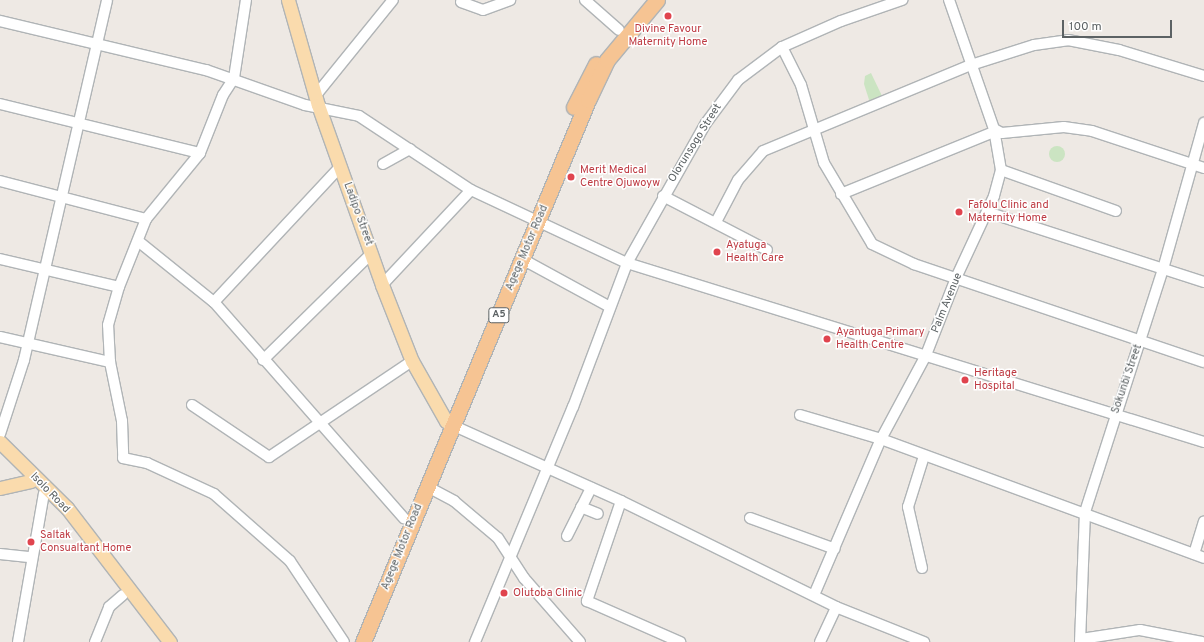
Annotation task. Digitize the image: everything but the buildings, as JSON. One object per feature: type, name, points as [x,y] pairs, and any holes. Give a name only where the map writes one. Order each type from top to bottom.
[{"type":"highway","name":"Agege Motor Road","points":[[363,642],[426,486],[449,423],[533,221],[583,85],[619,30],[645,0]]},
{"type":"highway","name":"Agege Motor Road","points":[[355,642],[404,518],[449,423],[522,259],[533,221],[608,60],[656,0]]},
{"type":"main road","name":"Ladipo Street","points":[[288,0],[317,100],[382,285],[412,361],[449,423]]},
{"type":"main road","name":"Isolo Road","points":[[0,442],[67,508],[170,642]]},
{"type":"main road","name":"Isolo Road","points":[[0,448],[44,493],[81,535],[123,595],[161,642]]},
{"type":"main road","points":[[0,488],[31,481]]},
{"type":"street","points":[[0,434],[27,344],[108,0]]},
{"type":"street","points":[[245,0],[234,78],[223,95],[200,153],[146,219],[119,288],[108,325],[110,362],[122,421],[123,458],[148,463],[214,494],[290,560],[344,642]]},
{"type":"street","points":[[0,21],[234,78],[305,105],[317,100],[393,0]]},
{"type":"street","points":[[461,2],[483,10],[510,0]]},
{"type":"street","points":[[585,0],[619,30]]},
{"type":"street","name":"Olorunsogo Street","points":[[475,642],[548,468],[627,263],[663,196],[726,94],[756,65],[782,48],[841,21],[902,0]]},
{"type":"street","name":"Palm Avenue","points":[[814,595],[881,439],[926,355],[956,278],[987,212],[1001,170],[994,130],[949,0]]},
{"type":"street","points":[[716,222],[738,180],[763,151],[971,65],[1034,45],[1068,40],[1119,50],[1204,76]]},
{"type":"street","points":[[782,48],[801,85],[813,131],[841,194],[872,244],[956,278],[1204,362]]},
{"type":"street","points":[[317,100],[359,116],[471,190],[533,221],[627,263],[926,355],[1114,416],[1204,442]]},
{"type":"street","points":[[0,104],[79,122],[200,153]]},
{"type":"street","name":"Sokunbi Street","points":[[1080,640],[1085,512],[1114,416],[1141,341],[1204,123]]},
{"type":"street","points":[[841,194],[994,130],[1002,133],[1064,127],[1092,131],[1191,165],[1204,168]]},
{"type":"street","points":[[384,164],[410,149]]},
{"type":"street","points":[[214,302],[341,166]]},
{"type":"street","points":[[1001,170],[1116,211]]},
{"type":"street","points":[[0,181],[146,219]]},
{"type":"street","points":[[382,285],[471,190]]},
{"type":"street","points":[[663,196],[716,222],[767,250]]},
{"type":"street","points":[[987,212],[1204,282]]},
{"type":"street","points":[[138,241],[214,302],[321,426],[404,518]]},
{"type":"street","points":[[263,360],[372,253]]},
{"type":"street","points":[[0,259],[119,288]]},
{"type":"street","points":[[522,259],[610,307]]},
{"type":"street","points":[[0,337],[110,362]]},
{"type":"street","points":[[192,405],[269,457],[321,426],[371,386],[412,361]]},
{"type":"street","points":[[800,415],[881,439],[924,456],[1085,512],[1204,558]]},
{"type":"street","points":[[449,423],[621,501],[836,607],[908,640],[924,642]]},
{"type":"street","points":[[922,568],[908,507],[924,456]]},
{"type":"street","points":[[426,486],[478,518],[511,557],[524,578],[580,642]]},
{"type":"street","points":[[567,536],[591,488]]},
{"type":"street","points":[[18,642],[31,557],[44,493]]},
{"type":"street","points":[[621,501],[587,601],[680,642]]},
{"type":"street","points":[[581,507],[598,514]]},
{"type":"street","points":[[750,518],[835,549]]},
{"type":"street","points":[[1194,554],[1204,522]]},
{"type":"street","points":[[0,554],[31,557]]},
{"type":"street","points":[[95,642],[109,607],[123,595]]},
{"type":"street","points":[[820,642],[836,607]]},
{"type":"street","points":[[1080,640],[1140,630],[1202,642]]},
{"type":"green space","points":[[871,73],[883,98],[870,103],[864,84],[865,76]]},
{"type":"green space","points":[[1057,146],[1063,148],[1065,154],[1063,160],[1057,162],[1051,160],[1049,154],[1051,148]]},
{"type":"place","name":"Divine Favour Maternity Home","points":[[668,16]]},
{"type":"place","name":"Merit Medical Centre Ojuwoyw","points":[[571,177]]},
{"type":"place","name":"Fafolu Clinic and Maternity Home","points":[[959,212]]},
{"type":"place","name":"Ayatuga Health Care","points":[[717,252]]},
{"type":"place","name":"Ayantuga Primary Health Centre","points":[[827,339]]},
{"type":"place","name":"Heritage Hospital","points":[[965,380]]},
{"type":"place","name":"Saltak Consualtant Home","points":[[31,542]]},
{"type":"place","name":"Olutoba Clinic","points":[[504,593]]}]
